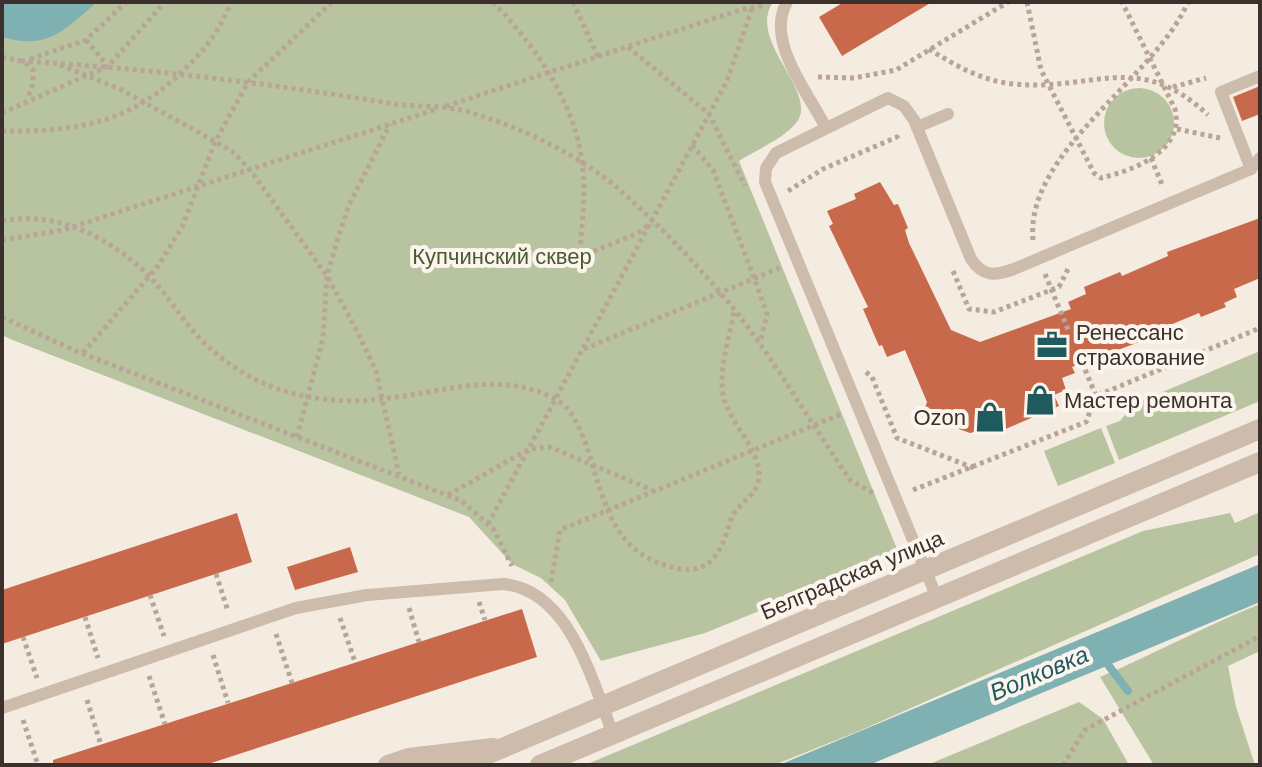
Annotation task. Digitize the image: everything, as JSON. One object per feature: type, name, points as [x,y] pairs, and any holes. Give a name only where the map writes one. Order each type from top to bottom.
[{"type":"street","name":"Белградская улица","points":[[462,765],[1260,429]]},
{"type":"street","points":[[540,765],[1260,462]]},
{"type":"street","points":[[388,765],[409,758],[505,747]]},
{"type":"lane","points":[[787,2],[779,18],[780,32],[825,126]]},
{"type":"lane","points":[[937,598],[765,182],[766,168],[776,153],[825,126],[888,98],[904,106],[917,127],[971,259],[979,270],[990,274],[1002,273],[1256,163],[1221,92],[1260,76]]},
{"type":"lane","points":[[917,127],[948,114]]},
{"type":"lane","points":[[2,708],[270,617],[335,600],[403,591],[503,584],[535,592],[566,628],[613,734]]},
{"type":"path","points":[[21,61],[54,54],[86,40],[126,2]]},
{"type":"path","points":[[2,113],[27,99],[108,66],[165,2]]},
{"type":"path","points":[[2,131],[77,127],[120,117],[146,103],[180,74],[218,33],[231,2]]},
{"type":"path","points":[[83,353],[150,277],[182,227],[215,142],[248,82],[332,2]]},
{"type":"path","points":[[493,2],[551,73],[582,163],[580,257],[636,234],[653,223]]},
{"type":"path","points":[[573,2],[598,57]]},
{"type":"path","points":[[796,70],[818,77],[873,76],[896,70],[1008,2]]},
{"type":"path","points":[[1027,2],[1035,51],[1076,138],[1101,178],[1151,158],[1170,144],[1177,129],[1175,109],[1122,2]]},
{"type":"path","points":[[1069,332],[1036,259],[1032,219],[1036,204],[1076,138],[1174,27],[1188,2]]},
{"type":"path","points":[[2,240],[33,238],[73,227],[753,7],[772,5]]},
{"type":"path","points":[[488,524],[727,81],[753,7]]},
{"type":"path","points":[[86,40],[108,66]]},
{"type":"path","points":[[628,47],[709,114],[746,190]]},
{"type":"path","points":[[929,49],[986,79],[1010,84],[1049,84],[1087,78],[1130,78],[1162,83],[1185,94],[1215,122]]},
{"type":"path","points":[[2,57],[180,74],[409,107],[444,107],[472,112],[582,163],[620,190],[734,310],[850,480],[885,497]]},
{"type":"path","points":[[21,61],[33,70],[33,84],[27,99]]},
{"type":"path","points":[[55,63],[146,103],[232,151],[250,170],[327,276],[376,371],[399,475]]},
{"type":"path","points":[[297,437],[323,338],[327,276],[349,205],[390,124]]},
{"type":"path","points":[[1177,129],[1232,142],[1222,131]]},
{"type":"path","points":[[692,145],[713,170],[767,314],[760,344]]},
{"type":"path","points":[[1151,158],[1170,202]]},
{"type":"path","points":[[2,221],[45,218],[73,227],[120,250],[150,277],[187,326],[212,351],[267,384],[308,396],[349,402],[493,383],[523,387],[556,400],[569,409],[619,536],[636,552],[657,564],[700,570],[716,558],[733,515],[755,491],[759,474],[731,418],[722,386],[734,310]]},
{"type":"path","points":[[776,259],[782,273]]},
{"type":"path","points":[[583,349],[797,261]]},
{"type":"path","points":[[2,317],[83,353],[462,501],[488,524],[502,543],[518,580]]},
{"type":"path","points":[[1096,396],[1260,328]]},
{"type":"path","points":[[911,490],[1086,422],[1096,396],[1079,355]]},
{"type":"path","points":[[835,400],[846,427]]},
{"type":"path","points":[[551,576],[560,530],[857,407]]},
{"type":"path","points":[[448,495],[529,449],[550,447],[653,491]]},
{"type":"path","points":[[867,480],[873,493]]},
{"type":"path","points":[[216,574],[234,629]]},
{"type":"path","points":[[403,591],[419,642]]},
{"type":"path","points":[[150,595],[168,651]]},
{"type":"path","points":[[335,600],[355,662]]},
{"type":"path","points":[[85,617],[104,673]]},
{"type":"path","points":[[270,617],[292,683]]},
{"type":"path","points":[[1063,765],[1085,730],[1260,636]]},
{"type":"path","points":[[23,637],[42,694]]},
{"type":"path","points":[[207,638],[228,703]]},
{"type":"path","points":[[144,660],[165,724]]},
{"type":"path","points":[[80,681],[101,745]]},
{"type":"path","points":[[17,702],[38,765]]},
{"type":"green space","name":"Купчинский сквер","points":[[2,2],[773,2],[767,17],[769,33],[793,82],[801,111],[796,123],[784,134],[739,161],[899,554],[705,633],[601,661],[565,600],[541,578],[512,564],[469,517],[2,335]]},
{"type":"green space","points":[[1139,88],[1164,98],[1174,123],[1164,148],[1139,158],[1114,148],[1104,123],[1114,98]]},
{"type":"green space","points":[[1260,351],[1260,401],[1119,460],[1106,426],[1120,421],[1134,404]]},
{"type":"green space","points":[[1101,428],[1115,463],[1058,486],[1044,451]]},
{"type":"green space","points":[[1260,512],[1260,554],[859,731],[774,765],[585,765],[1143,531],[1230,513],[1235,523]]},
{"type":"green space","points":[[1260,604],[1260,651],[1228,666],[1236,707],[1255,765],[1154,765],[1100,677]]},
{"type":"green space","points":[[1079,702],[1103,719],[1129,765],[927,765]]},
{"type":"water","points":[[2,2],[97,2],[54,35],[32,41],[2,37]]},
{"type":"water","name":"Волковка","points":[[1260,564],[1260,602],[869,765],[779,765]]},
{"type":"building","points":[[844,2],[932,2],[842,56],[819,17]]},
{"type":"building","points":[[1260,86],[1260,114],[1242,121],[1233,97]]},
{"type":"building","points":[[880,182],[894,205],[898,204],[908,228],[905,230],[909,243],[951,330],[980,342],[1071,309],[1068,302],[1086,294],[1084,287],[1120,272],[1122,276],[1168,256],[1167,252],[1260,218],[1260,278],[1234,289],[1237,297],[1224,303],[1226,307],[1201,317],[1199,313],[1141,337],[1142,341],[1072,367],[1075,373],[1062,378],[1066,390],[1054,395],[1059,406],[1001,431],[997,426],[970,433],[922,416],[927,402],[905,350],[887,357],[882,345],[879,346],[863,309],[868,307],[829,226],[833,224],[827,211],[856,199],[854,194]]},
{"type":"building","points":[[237,513],[252,562],[2,644],[2,590]]},
{"type":"building","points":[[350,547],[358,572],[295,590],[287,567]]},
{"type":"building","points":[[522,609],[537,657],[205,765],[53,765],[53,760]]},
{"type":"waterway","points":[[1102,657],[1128,691]]},
{"type":"place","name":"Ренессанс страхование","points":[[1052,345]]},
{"type":"place","name":"Мастер ремонта","points":[[1040,400]]},
{"type":"place","name":"Ozon","points":[[990,417]]}]
